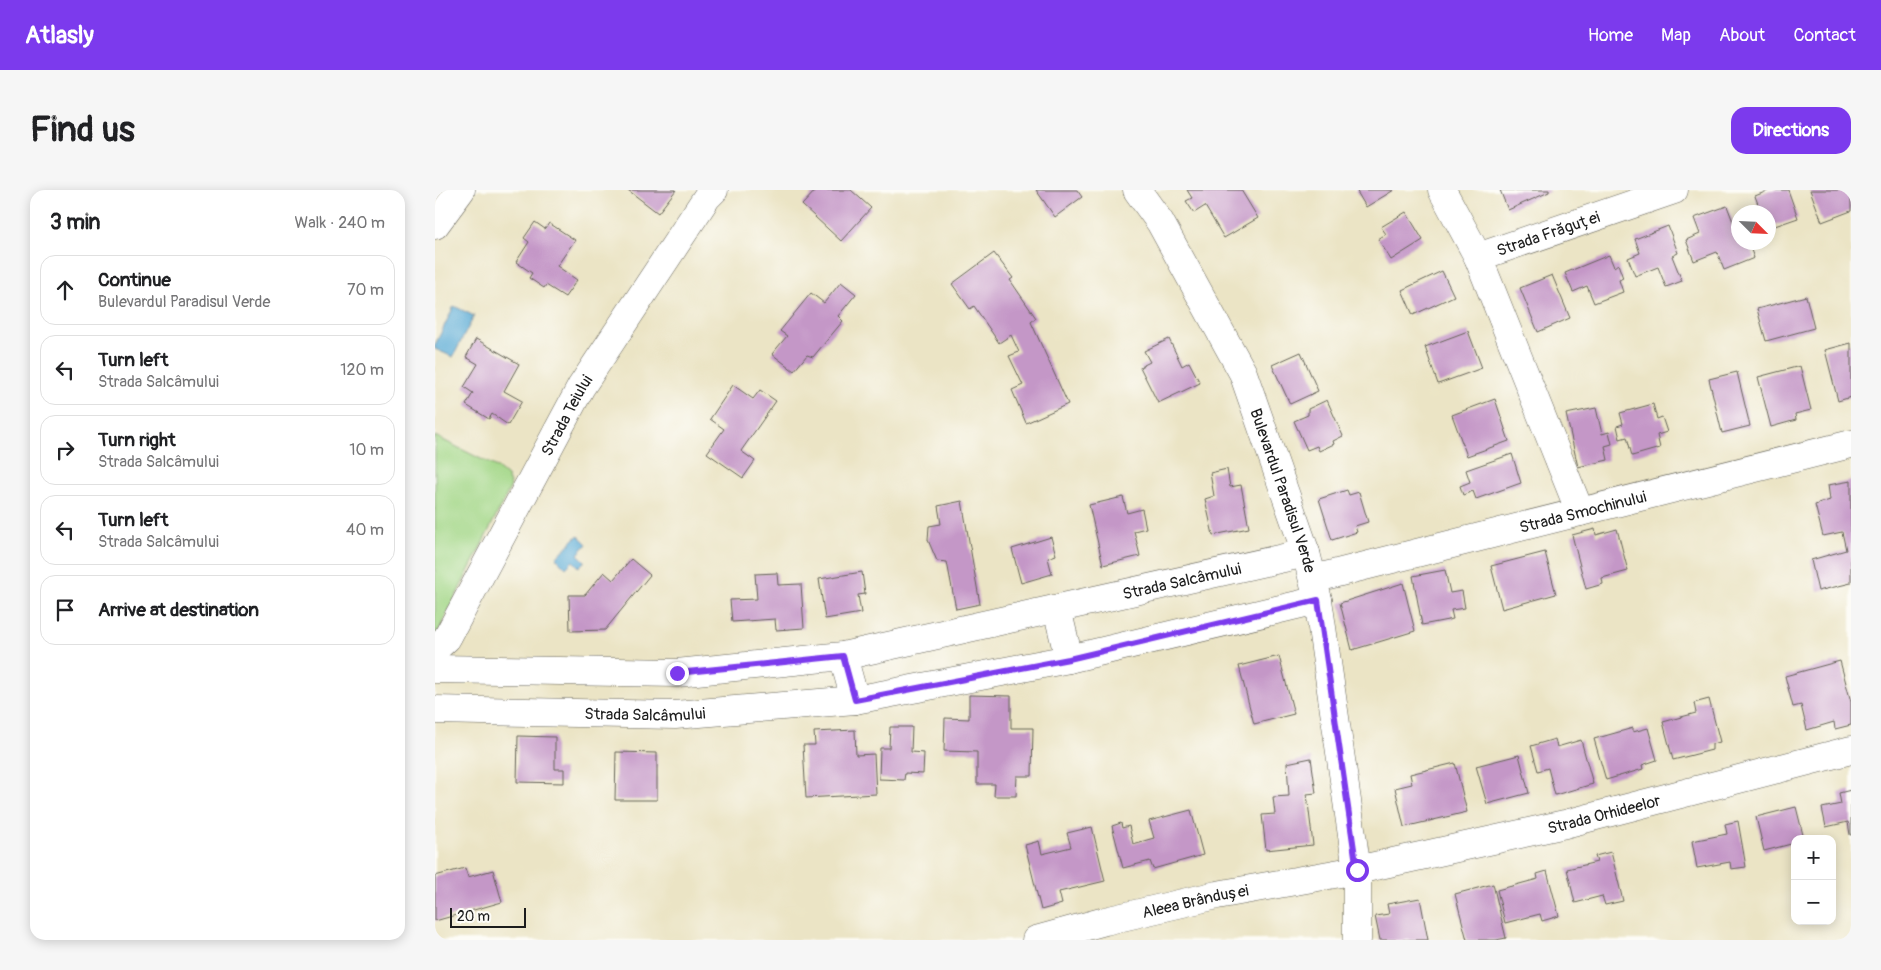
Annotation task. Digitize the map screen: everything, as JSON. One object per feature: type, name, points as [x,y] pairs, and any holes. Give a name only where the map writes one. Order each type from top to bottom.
[{"type":"street","points":[[435,225],[461,190]]},
{"type":"street","name":"Strada Teiului","points":[[435,649],[447,638],[581,387],[713,190]]},
{"type":"street","name":"Bulevardul Paradisul Verde","points":[[1137,190],[1160,222],[1243,373],[1306,553],[1315,590],[1357,870],[1357,940]]},
{"type":"street","points":[[1442,190],[1478,257],[1580,512]]},
{"type":"street","name":"Strada Frăguței","points":[[1478,257],[1674,190]]},
{"type":"street","name":"Strada Smochinului","points":[[1315,590],[1580,512],[1851,444]]},
{"type":"street","name":"Strada Salcâmului","points":[[435,669],[677,673],[843,656],[1306,553]]},
{"type":"street","name":"Strada Salcâmului","points":[[435,710],[675,715],[855,700],[1069,659],[1315,590]]},
{"type":"street","points":[[1057,609],[1069,659]]},
{"type":"street","points":[[843,656],[855,700]]},
{"type":"street","points":[[675,715],[677,673]]},
{"type":"street","name":"Strada Orhideelor","points":[[1357,870],[1565,824],[1851,750]]},
{"type":"street","name":"Aleea Brândușei","points":[[1036,940],[1105,921],[1217,895],[1357,870]]},
{"type":"green space","points":[[435,436],[495,466],[507,476],[511,486],[435,638]]},
{"type":"water","points":[[454,306],[474,316],[453,357],[435,349],[435,345]]},
{"type":"water","points":[[578,535],[587,544],[578,554],[585,561],[579,567],[573,561],[566,568],[556,558]]},
{"type":"building","points":[[628,190],[676,190],[658,213]]},
{"type":"building","points":[[816,190],[851,190],[871,208],[841,241],[802,205]]},
{"type":"building","points":[[1036,190],[1077,190],[1082,197],[1055,217]]},
{"type":"building","points":[[1187,190],[1241,190],[1258,218],[1224,238],[1205,206],[1194,213],[1186,201],[1192,198]]},
{"type":"building","points":[[1356,190],[1394,190],[1366,207]]},
{"type":"building","points":[[1500,190],[1549,190],[1549,192],[1508,210]]},
{"type":"building","points":[[1770,190],[1788,190],[1798,218],[1776,226],[1776,205],[1758,205],[1755,196]]},
{"type":"building","points":[[1810,190],[1851,190],[1851,211],[1822,222]]},
{"type":"building","points":[[1727,206],[1731,216],[1731,250],[1751,250],[1754,258],[1724,270],[1717,252],[1694,261],[1686,240],[1700,234],[1694,218]]},
{"type":"building","points":[[1406,212],[1423,240],[1391,260],[1378,239],[1386,234],[1381,227]]},
{"type":"building","points":[[535,222],[545,229],[549,223],[575,240],[557,266],[577,280],[565,297],[546,285],[544,288],[529,278],[532,273],[516,262],[529,242],[524,238]]},
{"type":"building","points":[[1668,226],[1678,253],[1672,256],[1682,281],[1666,287],[1658,267],[1635,276],[1628,258],[1640,253],[1635,239]]},
{"type":"building","points":[[994,253],[1013,278],[1010,280],[1036,318],[1031,322],[1068,404],[1026,423],[1012,390],[1023,385],[1009,356],[1019,352],[1011,335],[999,343],[974,306],[970,309],[952,284]]},
{"type":"building","points":[[1609,255],[1614,267],[1618,264],[1623,278],[1619,280],[1623,292],[1594,303],[1587,286],[1573,292],[1565,273]]},
{"type":"building","points":[[1442,271],[1454,296],[1413,315],[1402,290]]},
{"type":"building","points":[[1552,275],[1570,318],[1538,332],[1520,288]]},
{"type":"building","points":[[841,282],[856,294],[838,316],[843,321],[813,357],[807,355],[794,371],[772,354],[787,336],[780,331],[811,293],[824,303]]},
{"type":"building","points":[[1806,296],[1814,328],[1766,341],[1757,309]]},
{"type":"building","points":[[1468,331],[1482,368],[1438,384],[1425,347]]},
{"type":"building","points":[[476,339],[519,364],[504,391],[522,401],[508,425],[492,414],[489,419],[466,405],[473,393],[464,387],[478,364],[466,357]]},
{"type":"building","points":[[1169,339],[1182,366],[1189,362],[1200,383],[1158,403],[1140,367],[1150,362],[1144,351]]},
{"type":"building","points":[[1851,343],[1851,397],[1838,401],[1825,350]]},
{"type":"building","points":[[1301,352],[1318,391],[1290,404],[1272,365]]},
{"type":"building","points":[[1800,366],[1811,410],[1795,414],[1796,420],[1771,427],[1758,377]]},
{"type":"building","points":[[1737,372],[1750,426],[1722,433],[1709,379]]},
{"type":"building","points":[[733,385],[753,399],[760,390],[776,401],[741,451],[755,461],[743,478],[707,453],[724,429],[710,419]]},
{"type":"building","points":[[1495,399],[1509,441],[1467,456],[1452,415]]},
{"type":"building","points":[[1327,400],[1343,436],[1333,441],[1334,444],[1319,451],[1317,446],[1307,450],[1294,421],[1308,415],[1308,409]]},
{"type":"building","points":[[1653,404],[1657,419],[1662,417],[1667,432],[1657,435],[1660,448],[1632,456],[1627,437],[1620,439],[1617,426],[1623,424],[1620,413]]},
{"type":"building","points":[[1596,408],[1602,434],[1609,432],[1612,444],[1605,446],[1608,460],[1578,467],[1566,414]]},
{"type":"building","points":[[1512,454],[1521,483],[1476,499],[1473,491],[1463,495],[1460,486],[1470,482],[1466,470]]},
{"type":"building","points":[[1227,469],[1230,487],[1241,485],[1249,528],[1213,535],[1205,499],[1214,496],[1210,473]]},
{"type":"building","points":[[1851,481],[1851,583],[1818,591],[1811,560],[1846,550],[1842,532],[1823,536],[1815,505],[1830,500],[1828,485]]},
{"type":"building","points":[[1347,490],[1349,495],[1359,492],[1368,522],[1355,526],[1357,532],[1332,540],[1319,499]]},
{"type":"building","points":[[1123,497],[1127,513],[1142,509],[1146,528],[1134,531],[1140,556],[1103,565],[1089,505]]},
{"type":"building","points":[[962,501],[980,604],[956,609],[947,562],[937,561],[928,540],[929,526],[941,524],[938,506]]},
{"type":"building","points":[[1595,529],[1596,535],[1617,529],[1628,571],[1602,578],[1603,584],[1586,589],[1572,535]]},
{"type":"building","points":[[1051,537],[1056,555],[1048,558],[1052,574],[1021,583],[1012,549]]},
{"type":"building","points":[[1545,552],[1556,594],[1502,609],[1491,566]]},
{"type":"building","points":[[631,559],[650,575],[605,630],[570,631],[569,595],[585,595],[604,572],[613,580]]},
{"type":"building","points":[[1445,570],[1450,593],[1462,591],[1465,608],[1451,610],[1453,619],[1422,625],[1413,576]]},
{"type":"building","points":[[862,572],[865,594],[858,595],[861,613],[825,619],[819,579]]},
{"type":"building","points":[[777,573],[778,585],[801,584],[804,628],[776,630],[775,619],[732,622],[730,600],[757,599],[755,574]]},
{"type":"building","points":[[1403,583],[1415,631],[1352,650],[1340,603]]},
{"type":"building","points":[[1279,656],[1294,714],[1254,724],[1239,666]]},
{"type":"building","points":[[1840,661],[1851,702],[1851,725],[1835,729],[1834,722],[1807,730],[1801,705],[1793,707],[1785,676]]},
{"type":"building","points":[[969,695],[1011,696],[1011,728],[1033,728],[1032,776],[1017,776],[1016,796],[994,796],[995,784],[977,784],[977,752],[944,751],[945,718],[969,719]]},
{"type":"building","points":[[1709,699],[1720,742],[1712,744],[1712,750],[1673,760],[1663,722],[1696,713],[1694,703]]},
{"type":"building","points":[[890,727],[912,727],[911,752],[924,753],[923,774],[905,773],[904,780],[879,779],[880,748],[889,748]]},
{"type":"building","points":[[1633,728],[1633,732],[1648,728],[1657,760],[1642,765],[1643,769],[1606,780],[1594,739]]},
{"type":"building","points":[[855,730],[856,755],[874,754],[876,794],[806,798],[803,745],[815,745],[814,732]]},
{"type":"building","points":[[518,736],[555,737],[555,769],[564,769],[564,783],[517,782]]},
{"type":"building","points":[[1555,739],[1557,747],[1581,740],[1593,784],[1555,795],[1548,768],[1538,771],[1531,746]]},
{"type":"building","points":[[616,752],[657,753],[657,800],[615,800]]},
{"type":"building","points":[[1519,755],[1529,793],[1487,804],[1476,766]]},
{"type":"building","points":[[1311,758],[1316,793],[1307,794],[1313,845],[1266,850],[1262,815],[1275,814],[1273,797],[1289,796],[1287,763]]},
{"type":"building","points":[[1455,763],[1467,812],[1404,827],[1395,788],[1412,784],[1410,774]]},
{"type":"building","points":[[1851,790],[1850,835],[1848,822],[1826,827],[1822,808],[1841,804],[1839,793]]},
{"type":"building","points":[[1796,807],[1803,835],[1791,835],[1791,844],[1764,851],[1756,817]]},
{"type":"building","points":[[1191,810],[1203,855],[1153,869],[1150,861],[1123,868],[1112,826],[1121,823],[1122,828],[1129,826],[1133,844],[1154,838],[1149,821]]},
{"type":"building","points":[[1738,821],[1746,867],[1731,869],[1730,862],[1697,868],[1692,841],[1727,834],[1725,824]]},
{"type":"building","points":[[1092,827],[1105,881],[1059,892],[1062,904],[1041,910],[1025,845],[1039,841],[1042,854],[1071,847],[1067,833]]},
{"type":"building","points":[[1611,852],[1623,901],[1605,905],[1602,896],[1575,903],[1567,869],[1597,862],[1595,856]]},
{"type":"building","points":[[465,868],[468,877],[493,870],[502,902],[435,921],[435,876]]},
{"type":"building","points":[[1547,871],[1559,916],[1542,921],[1540,914],[1505,923],[1497,890],[1538,879],[1537,874]]},
{"type":"building","points":[[1493,884],[1506,938],[1467,940],[1455,894]]},
{"type":"building","points":[[1420,898],[1428,940],[1380,940],[1375,916],[1389,914],[1387,904]]},
{"type":"route","points":[[677,673],[843,656],[855,700],[1069,659],[1318,600],[1357,870]]}]
